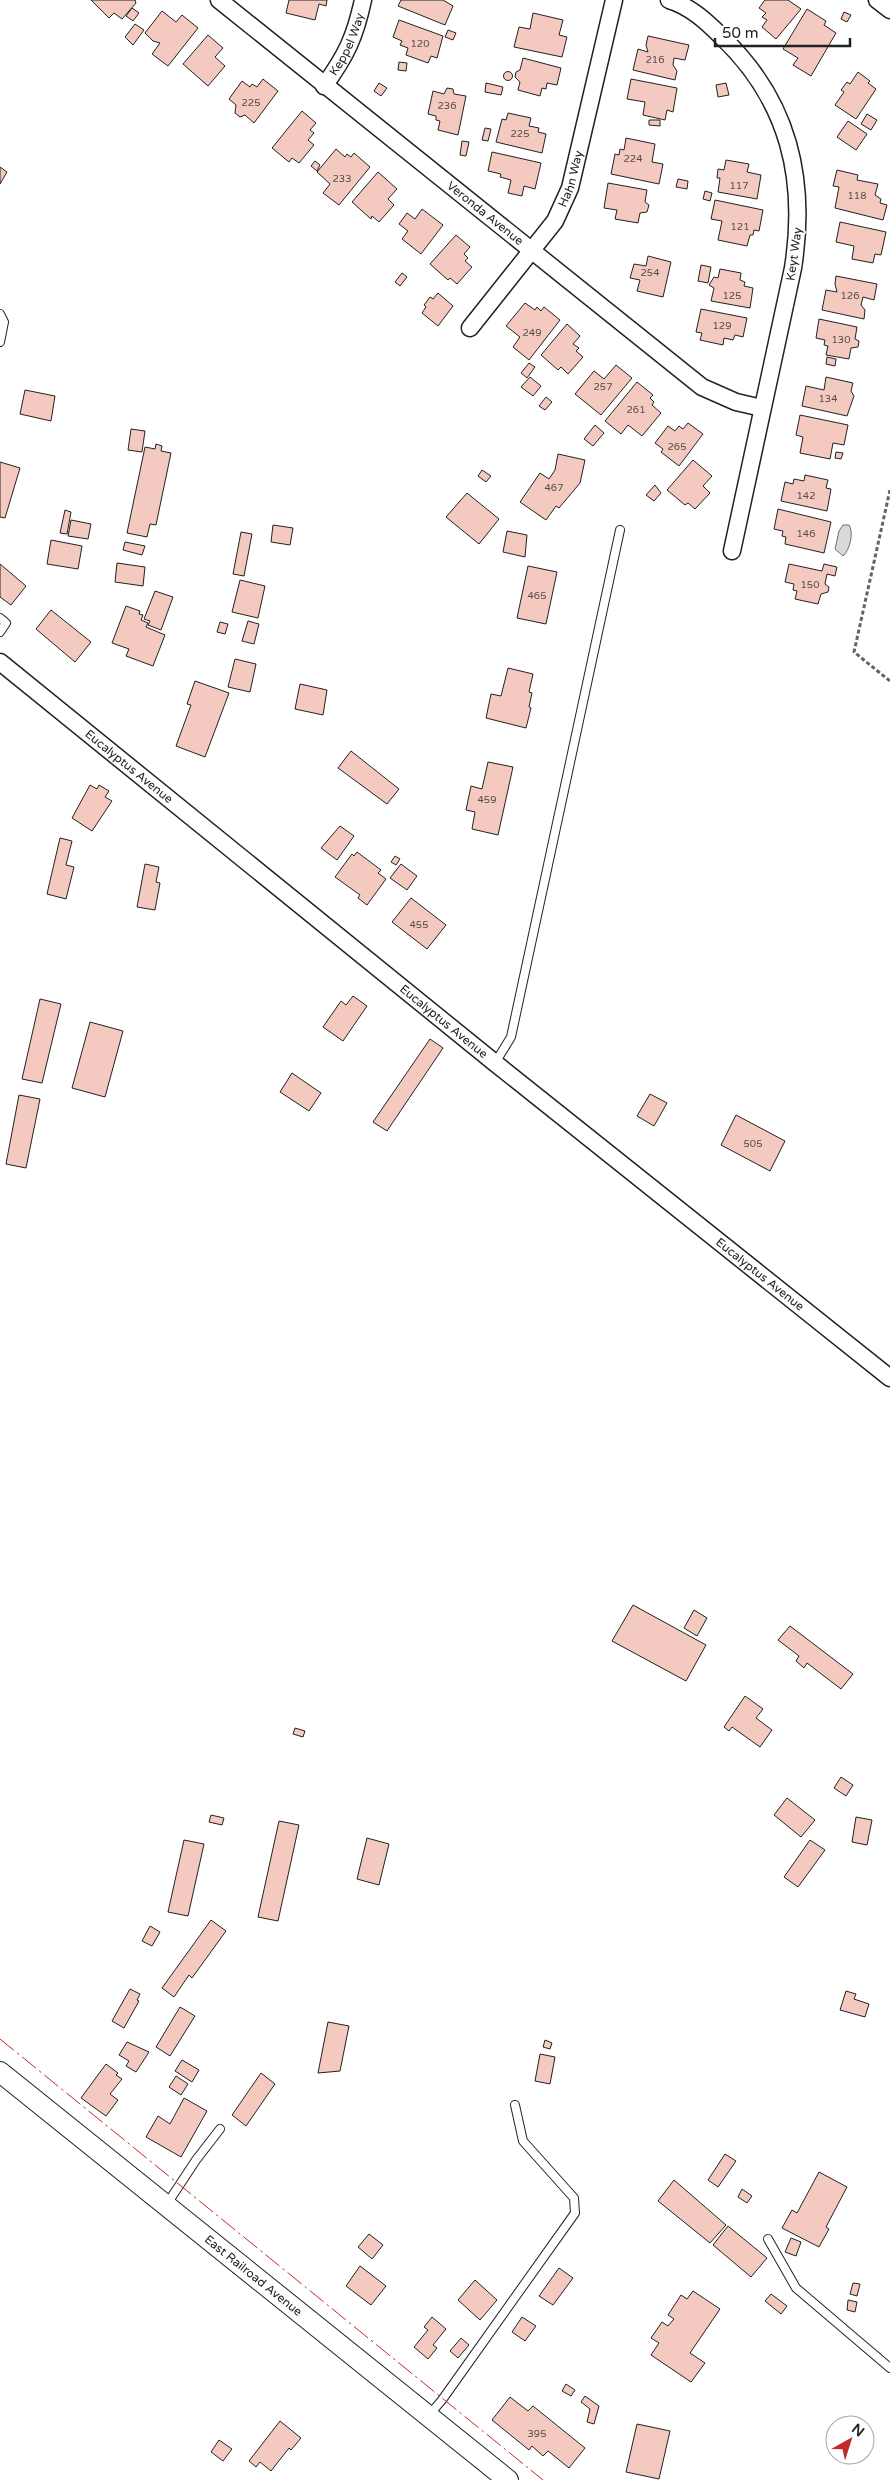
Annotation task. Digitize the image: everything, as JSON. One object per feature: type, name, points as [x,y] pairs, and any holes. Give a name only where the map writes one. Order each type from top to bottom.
[{"type":"street","name":"Veronda Avenue","points":[[218,0],[702,387],[736,402],[762,408]]},
{"type":"street","name":"Keppel Way","points":[[324,86],[343,61],[350,46],[363,0]]},
{"type":"street","name":"Hahn Way","points":[[470,328],[555,221],[570,188],[614,0]]},
{"type":"street","name":"Keyt Way","points":[[669,0],[699,16],[738,52],[774,106],[793,158],[799,201],[796,247],[732,551]]},
{"type":"street","points":[[877,0],[890,10]]},
{"type":"street","name":"Eucalyptus Avenue","points":[[0,662],[495,1063],[890,1378]]},
{"type":"street","name":"East Railroad Avenue","points":[[0,2072],[167,2204],[508,2480]]},
{"type":"lane","points":[[0,314],[4,322],[0,342]]},
{"type":"lane","points":[[495,1063],[511,1037],[620,530]]},
{"type":"lane","points":[[0,618],[6,623],[0,632]]},
{"type":"lane","points":[[428,2416],[442,2400],[574,2213],[574,2198],[523,2141],[515,2104]]},
{"type":"lane","points":[[167,2204],[196,2160],[220,2129]]},
{"type":"lane","points":[[768,2239],[796,2288],[890,2368]]},
{"type":"path","points":[[890,490],[854,652],[890,680]]},
{"type":"shaded area","points":[[843,525],[849,525],[851,536],[843,556],[835,549],[839,531]]},
{"type":"building","points":[[91,0],[135,0],[136,3],[122,19],[114,13],[109,18]]},
{"type":"building","points":[[289,0],[327,0],[326,6],[319,4],[315,20],[286,13]]},
{"type":"building","points":[[401,0],[443,0],[453,6],[445,25],[398,6]]},
{"type":"building","points":[[765,0],[788,0],[801,9],[776,39],[762,27],[767,20],[762,17],[766,13],[759,8]]},
{"type":"building","points":[[132,8],[139,13],[133,21],[126,16]]},
{"type":"building","points":[[807,9],[826,21],[824,25],[836,33],[811,76],[793,65],[798,58],[783,49]]},
{"type":"building","points":[[162,11],[176,22],[182,15],[198,28],[168,66],[152,54],[160,43],[153,41],[145,33]]},
{"type":"building","points":[[844,12],[851,15],[847,22],[841,19]]},
{"type":"building","points":[[533,13],[563,20],[559,35],[567,37],[562,57],[514,47],[519,27],[530,29]]},
{"type":"building","points":[[399,20],[443,36],[437,58],[431,56],[428,63],[406,55],[408,48],[400,45],[402,41],[393,37]]},
{"type":"building","points":[[135,24],[144,30],[133,45],[125,37]]},
{"type":"building","points":[[448,30],[456,33],[453,40],[445,37]]},
{"type":"building","points":[[208,35],[223,48],[215,57],[225,66],[208,86],[183,64]]},
{"type":"building","points":[[648,36],[689,45],[685,60],[674,58],[673,65],[677,71],[675,80],[633,70],[638,49],[648,52],[646,45]]},
{"type":"building","points":[[523,58],[561,68],[557,85],[547,83],[546,89],[542,88],[540,96],[518,90],[520,82],[515,77],[516,72],[520,70]]},
{"type":"building","points":[[399,62],[407,63],[406,71],[398,70]]},
{"type":"building","points":[[508,72],[512,76],[508,80],[504,76]]},
{"type":"building","points":[[858,72],[870,81],[868,83],[876,89],[856,119],[835,105],[844,92],[841,90],[847,82],[850,84]]},
{"type":"building","points":[[263,79],[278,91],[254,123],[245,115],[240,117],[235,113],[236,105],[229,99],[242,81],[250,87],[252,84],[257,87]]},
{"type":"building","points":[[631,79],[677,88],[673,112],[667,110],[665,120],[643,115],[645,102],[627,99]]},
{"type":"building","points":[[379,83],[387,88],[381,96],[374,91]]},
{"type":"building","points":[[486,83],[503,87],[501,95],[485,92]]},
{"type":"building","points":[[726,83],[729,95],[718,97],[716,85]]},
{"type":"building","points":[[447,88],[453,89],[454,94],[466,96],[458,135],[438,130],[440,121],[436,120],[436,116],[428,114],[433,91],[444,94]]},
{"type":"building","points":[[302,111],[316,123],[310,130],[314,133],[308,140],[314,145],[299,163],[292,158],[289,162],[272,148]]},
{"type":"building","points":[[508,113],[531,118],[529,126],[539,128],[538,132],[546,134],[542,153],[496,142],[502,119],[506,120]]},
{"type":"building","points":[[867,114],[877,120],[871,130],[861,124]]},
{"type":"building","points":[[649,120],[660,120],[660,126],[649,125]]},
{"type":"building","points":[[848,121],[867,134],[856,150],[837,137]]},
{"type":"building","points":[[485,128],[491,129],[488,141],[482,140]]},
{"type":"building","points":[[626,138],[655,144],[652,162],[663,164],[659,184],[611,174],[615,154],[619,155],[620,149],[624,150]]},
{"type":"building","points":[[462,141],[469,142],[466,156],[460,155]]},
{"type":"building","points":[[336,149],[345,157],[347,154],[351,157],[354,153],[370,167],[339,205],[323,193],[330,184],[317,172]]},
{"type":"building","points":[[492,152],[541,163],[535,189],[524,186],[522,196],[508,193],[511,180],[500,177],[501,174],[488,171]]},
{"type":"building","points":[[726,160],[749,164],[747,172],[761,175],[757,199],[718,192],[720,178],[717,178],[718,169],[724,170]]},
{"type":"building","points":[[315,161],[320,165],[317,171],[311,166]]},
{"type":"building","points":[[0,167],[7,172],[0,184]]},
{"type":"building","points":[[837,170],[858,175],[857,180],[878,184],[875,195],[881,199],[880,203],[887,205],[883,220],[835,208],[839,187],[833,186]]},
{"type":"building","points":[[378,172],[397,189],[388,199],[394,205],[379,222],[372,216],[371,219],[352,202]]},
{"type":"building","points":[[678,179],[688,181],[687,189],[676,187]]},
{"type":"building","points":[[608,183],[647,190],[645,202],[649,205],[647,212],[640,213],[638,223],[615,219],[617,210],[604,208]]},
{"type":"building","points":[[705,191],[712,193],[710,201],[703,199]]},
{"type":"building","points":[[715,200],[763,210],[759,231],[754,230],[753,235],[750,235],[747,246],[718,240],[722,221],[711,219]]},
{"type":"building","points":[[422,209],[443,225],[421,254],[402,239],[408,231],[399,224],[407,213],[415,219]]},
{"type":"building","points":[[840,222],[886,232],[881,255],[875,254],[873,263],[852,259],[854,246],[836,242]]},
{"type":"building","points":[[456,235],[470,247],[464,254],[468,258],[465,261],[472,267],[457,284],[450,278],[448,280],[430,264]]},
{"type":"building","points":[[648,256],[671,262],[663,297],[637,291],[640,280],[630,278],[634,264],[646,266]]},
{"type":"building","points":[[701,265],[711,267],[708,283],[698,281]]},
{"type":"building","points":[[720,269],[741,273],[740,280],[745,282],[744,286],[753,288],[750,308],[711,301],[714,288],[709,285],[714,277],[718,278]]},
{"type":"building","points":[[402,273],[407,277],[400,286],[395,282]]},
{"type":"building","points":[[836,276],[877,284],[874,300],[863,297],[861,305],[865,310],[864,319],[822,310],[826,290],[837,292]]},
{"type":"building","points":[[438,293],[453,306],[438,326],[422,313],[426,307],[424,305],[430,297],[433,299]]},
{"type":"building","points":[[525,303],[535,310],[537,307],[541,311],[544,307],[560,320],[529,360],[513,347],[520,337],[506,326]]},
{"type":"building","points":[[701,309],[747,318],[743,337],[735,335],[733,340],[724,338],[723,345],[700,340],[702,333],[696,332]]},
{"type":"building","points":[[819,319],[857,327],[855,339],[859,341],[858,347],[851,348],[849,359],[826,355],[828,346],[824,345],[825,340],[816,338]]},
{"type":"building","points":[[567,324],[580,336],[573,344],[579,348],[576,351],[583,357],[568,374],[561,367],[558,370],[541,355]]},
{"type":"building","points":[[827,357],[836,359],[835,366],[826,364]]},
{"type":"building","points":[[529,363],[535,367],[527,378],[521,373]]},
{"type":"building","points":[[616,365],[632,378],[601,415],[575,394],[594,371],[604,379]]},
{"type":"building","points":[[530,377],[541,386],[533,396],[521,387]]},
{"type":"building","points":[[826,377],[853,383],[851,391],[854,396],[847,416],[802,406],[806,386],[824,390]]},
{"type":"building","points":[[637,382],[653,395],[650,398],[654,402],[652,405],[661,413],[642,436],[628,425],[621,434],[605,421]]},
{"type":"building","points":[[25,390],[55,396],[51,421],[20,414]]},
{"type":"building","points":[[546,397],[552,402],[545,410],[539,406]]},
{"type":"building","points":[[800,415],[848,425],[844,445],[833,443],[830,459],[800,453],[803,437],[796,435]]},
{"type":"building","points":[[688,423],[703,434],[679,466],[661,452],[663,449],[655,443],[668,426],[675,431],[679,426],[683,429]]},
{"type":"building","points":[[595,425],[604,433],[593,446],[584,439]]},
{"type":"building","points":[[131,429],[145,431],[142,452],[128,450]]},
{"type":"building","points":[[156,444],[162,446],[161,451],[171,453],[156,525],[150,524],[147,537],[127,533],[145,447],[155,449]]},
{"type":"building","points":[[836,452],[843,453],[841,459],[835,458]]},
{"type":"building","points":[[558,454],[585,460],[580,483],[559,508],[556,506],[546,520],[520,502],[540,473],[549,479],[555,470]]},
{"type":"building","points":[[693,460],[712,476],[703,486],[710,493],[695,509],[688,503],[685,505],[667,490]]},
{"type":"building","points":[[0,462],[20,468],[5,518],[0,517]]},
{"type":"building","points":[[482,470],[491,476],[486,482],[478,476]]},
{"type":"building","points":[[805,475],[828,480],[826,488],[831,489],[827,511],[781,501],[785,482],[793,484],[794,479],[804,481]]},
{"type":"building","points":[[655,485],[661,493],[654,501],[646,495]]},
{"type":"building","points":[[467,493],[499,519],[479,544],[446,517]]},
{"type":"building","points":[[778,509],[831,522],[824,553],[785,544],[786,537],[782,536],[783,531],[774,529]]},
{"type":"building","points":[[65,510],[71,512],[67,534],[60,533]]},
{"type":"building","points":[[71,520],[91,524],[88,539],[68,536]]},
{"type":"building","points":[[273,525],[293,528],[290,545],[271,542]]},
{"type":"building","points":[[507,531],[527,535],[525,557],[503,552]]},
{"type":"building","points":[[241,532],[252,534],[244,576],[233,574]]},
{"type":"building","points":[[51,540],[82,546],[78,569],[47,564]]},
{"type":"building","points":[[125,542],[145,546],[142,555],[123,550]]},
{"type":"building","points":[[117,563],[145,567],[143,586],[115,582]]},
{"type":"building","points":[[0,564],[26,586],[11,605],[0,597]]},
{"type":"building","points":[[789,564],[822,571],[824,564],[837,567],[835,576],[827,574],[825,584],[829,587],[828,592],[821,594],[818,604],[795,599],[797,591],[793,590],[794,584],[785,582]]},
{"type":"building","points":[[528,566],[557,572],[546,624],[517,618]]},
{"type":"building","points":[[240,580],[265,586],[258,618],[232,612]]},
{"type":"building","points":[[155,591],[173,597],[161,630],[148,625],[150,621],[144,619]]},
{"type":"building","points":[[126,606],[140,611],[139,614],[143,615],[141,620],[148,623],[146,627],[165,635],[153,666],[126,656],[129,649],[112,643]]},
{"type":"building","points":[[51,610],[91,642],[75,662],[36,629]]},
{"type":"building","points":[[248,621],[259,624],[254,644],[242,641]]},
{"type":"building","points":[[220,622],[228,624],[225,634],[217,632]]},
{"type":"building","points":[[235,659],[256,664],[250,692],[228,687]]},
{"type":"building","points":[[508,668],[533,674],[529,692],[532,693],[529,707],[531,708],[526,728],[486,718],[491,694],[501,696]]},
{"type":"building","points":[[195,681],[229,693],[205,757],[176,746],[191,705],[187,704]]},
{"type":"building","points":[[300,684],[327,690],[323,715],[295,709]]},
{"type":"building","points":[[351,751],[399,789],[387,804],[338,768]]},
{"type":"building","points":[[488,762],[513,767],[498,835],[472,829],[475,812],[466,810],[471,786],[482,789]]},
{"type":"building","points":[[90,785],[97,789],[99,785],[109,791],[105,797],[112,801],[92,831],[72,818]]},
{"type":"building","points":[[340,826],[354,836],[337,860],[321,848]]},
{"type":"building","points":[[60,838],[72,841],[66,865],[74,867],[66,899],[47,894]]},
{"type":"building","points":[[357,852],[381,870],[378,873],[386,879],[367,905],[358,898],[360,895],[335,877],[352,854],[354,856]]},
{"type":"building","points":[[395,856],[400,859],[396,865],[391,862]]},
{"type":"building","points":[[145,864],[159,867],[156,882],[160,883],[155,910],[137,907]]},
{"type":"building","points":[[401,864],[417,876],[407,890],[390,878]]},
{"type":"building","points":[[411,898],[446,925],[427,949],[392,922]]},
{"type":"building","points":[[353,996],[367,1006],[343,1041],[323,1027],[341,1001],[346,1005]]},
{"type":"building","points":[[40,999],[61,1004],[42,1083],[22,1079]]},
{"type":"building","points":[[90,1022],[123,1031],[105,1097],[72,1088]]},
{"type":"building","points":[[430,1039],[443,1048],[387,1131],[373,1122]]},
{"type":"building","points":[[292,1073],[321,1093],[309,1111],[280,1092]]},
{"type":"building","points":[[650,1094],[667,1103],[654,1126],[637,1116]]},
{"type":"building","points":[[19,1095],[40,1099],[26,1168],[6,1164]]},
{"type":"building","points":[[736,1115],[785,1141],[770,1171],[721,1145]]},
{"type":"building","points":[[633,1605],[706,1645],[686,1681],[612,1641]]},
{"type":"building","points":[[694,1610],[707,1618],[697,1636],[684,1628]]},
{"type":"building","points":[[790,1626],[853,1674],[841,1689],[807,1663],[804,1668],[796,1661],[799,1656],[778,1640]]},
{"type":"building","points":[[745,1696],[763,1709],[756,1718],[772,1730],[760,1747],[732,1727],[729,1731],[724,1727]]},
{"type":"building","points":[[295,1728],[305,1731],[303,1737],[293,1734]]},
{"type":"building","points":[[841,1777],[853,1785],[846,1796],[834,1788]]},
{"type":"building","points":[[787,1798],[815,1820],[801,1837],[774,1815]]},
{"type":"building","points":[[211,1815],[224,1818],[222,1825],[209,1822]]},
{"type":"building","points":[[856,1817],[872,1820],[867,1845],[852,1842]]},
{"type":"building","points":[[279,1821],[299,1825],[278,1921],[258,1917]]},
{"type":"building","points":[[367,1838],[389,1844],[379,1885],[357,1879]]},
{"type":"building","points":[[184,1840],[204,1844],[188,1916],[168,1912]]},
{"type":"building","points":[[810,1840],[825,1850],[798,1887],[784,1877]]},
{"type":"building","points":[[211,1920],[226,1931],[192,1978],[189,1975],[174,1997],[162,1988]]},
{"type":"building","points":[[150,1926],[160,1932],[152,1946],[142,1941]]},
{"type":"building","points":[[130,1989],[140,1994],[137,2000],[139,2001],[124,2028],[112,2021]]},
{"type":"building","points":[[846,1991],[856,1994],[854,1999],[869,2004],[865,2017],[840,2010]]},
{"type":"building","points":[[180,2007],[195,2016],[170,2056],[156,2047]]},
{"type":"building","points":[[328,2022],[349,2026],[340,2071],[318,2073]]},
{"type":"building","points":[[545,2040],[552,2043],[550,2049],[543,2047]]},
{"type":"building","points":[[127,2042],[149,2052],[136,2072],[126,2066],[129,2061],[119,2055]]},
{"type":"building","points":[[540,2054],[555,2057],[550,2084],[535,2081]]},
{"type":"building","points":[[182,2060],[199,2070],[192,2082],[175,2071]]},
{"type":"building","points":[[106,2064],[118,2073],[116,2075],[122,2079],[110,2094],[118,2100],[106,2116],[81,2098]]},
{"type":"building","points":[[261,2073],[275,2084],[246,2126],[232,2115]]},
{"type":"building","points":[[176,2076],[188,2084],[181,2095],[169,2087]]},
{"type":"building","points":[[184,2098],[207,2111],[181,2157],[146,2137],[158,2116],[170,2124]]},
{"type":"building","points":[[725,2154],[736,2161],[718,2187],[708,2180]]},
{"type":"building","points":[[819,2172],[847,2187],[826,2227],[829,2229],[819,2247],[782,2228],[792,2210],[797,2213]]},
{"type":"building","points":[[674,2180],[726,2225],[710,2243],[658,2201]]},
{"type":"building","points":[[742,2189],[752,2196],[747,2203],[738,2197]]},
{"type":"building","points":[[728,2226],[767,2258],[751,2277],[713,2245]]},
{"type":"building","points":[[369,2234],[383,2245],[372,2259],[358,2247]]},
{"type":"building","points":[[791,2238],[801,2242],[796,2256],[785,2252]]},
{"type":"building","points":[[360,2266],[386,2286],[371,2305],[346,2286]]},
{"type":"building","points":[[559,2268],[573,2278],[553,2305],[539,2296]]},
{"type":"building","points":[[475,2280],[497,2300],[480,2320],[458,2300]]},
{"type":"building","points":[[853,2283],[860,2284],[857,2296],[850,2294]]},
{"type":"building","points":[[693,2291],[720,2309],[690,2353],[705,2363],[691,2382],[651,2355],[659,2343],[651,2338],[662,2322],[668,2326],[674,2319],[668,2315],[681,2295],[687,2299]]},
{"type":"building","points":[[771,2294],[787,2306],[781,2314],[765,2301]]},
{"type":"building","points":[[848,2300],[857,2302],[855,2312],[847,2310]]},
{"type":"building","points":[[432,2317],[446,2329],[433,2345],[437,2348],[428,2359],[414,2347],[428,2330],[424,2327]]},
{"type":"building","points":[[522,2317],[536,2326],[525,2341],[512,2332]]},
{"type":"building","points":[[461,2338],[469,2345],[458,2358],[450,2351]]},
{"type":"building","points":[[566,2384],[575,2390],[571,2396],[562,2391]]},
{"type":"building","points":[[585,2396],[599,2406],[594,2424],[587,2422],[590,2409],[581,2402]]},
{"type":"building","points":[[510,2397],[528,2411],[533,2406],[585,2448],[569,2468],[548,2451],[543,2456],[532,2446],[529,2450],[492,2420]]},
{"type":"building","points":[[280,2421],[301,2438],[291,2450],[289,2448],[271,2471],[260,2462],[256,2467],[249,2461]]},
{"type":"building","points":[[637,2424],[670,2431],[659,2479],[626,2472]]},
{"type":"building","points":[[219,2440],[232,2449],[223,2461],[211,2452]]},
{"type":"power","points":[[0,2039],[543,2480]]}]
